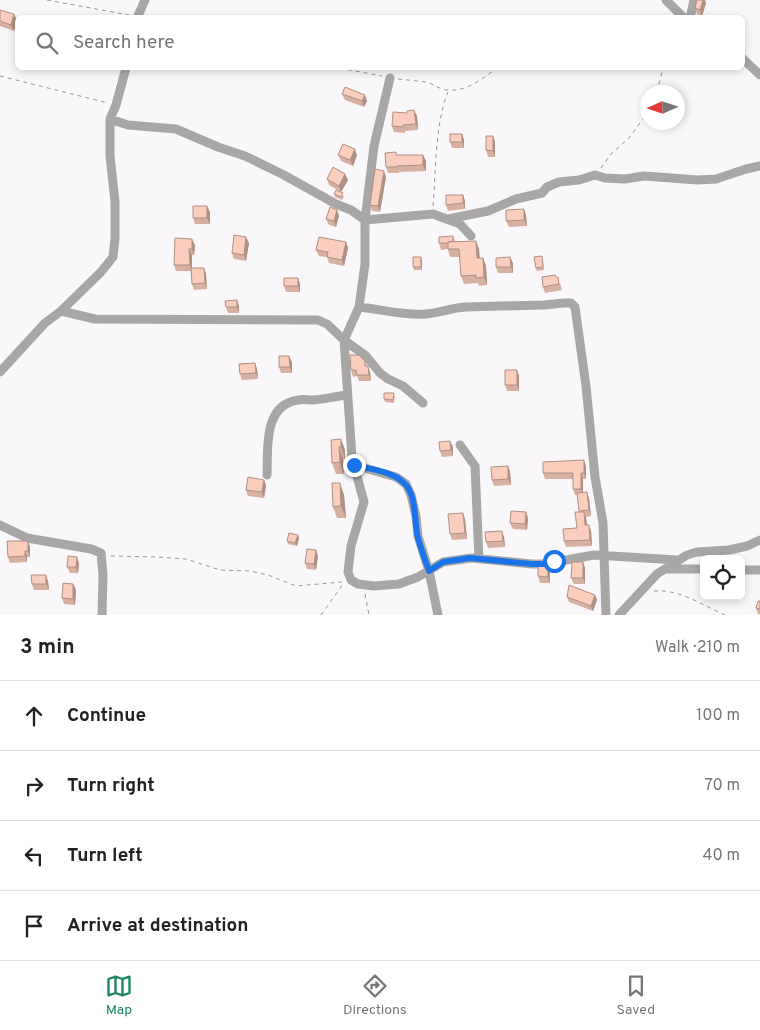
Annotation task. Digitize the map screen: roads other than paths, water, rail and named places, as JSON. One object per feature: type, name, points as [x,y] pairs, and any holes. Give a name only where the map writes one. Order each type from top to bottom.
[{"type":"street","points":[[138,15],[145,0]]},
{"type":"street","points":[[666,0],[681,15]]},
{"type":"street","points":[[691,15],[694,0]]},
{"type":"street","points":[[745,61],[760,75]]},
{"type":"street","points":[[0,372],[45,323],[61,311],[102,272],[113,257],[115,202],[110,156],[110,118],[116,105],[125,70]]},
{"type":"street","points":[[390,78],[374,146],[365,220],[365,264],[359,307],[344,340],[354,465],[364,502],[351,546],[348,572],[351,580],[358,584],[374,586],[399,584],[429,571],[443,562],[470,558],[509,563],[544,564],[586,556],[678,560]]},
{"type":"street","points":[[110,118],[128,125],[176,129],[218,148],[245,156],[350,210],[365,220],[433,214],[460,224],[470,236]]},
{"type":"street","points":[[448,219],[488,211],[516,199],[542,193],[547,187],[559,182],[578,180],[595,174],[605,178],[625,179],[644,176],[698,180],[716,178],[760,166]]},
{"type":"street","points":[[359,307],[408,314],[426,314],[454,308],[571,303],[574,307],[586,386],[595,477],[604,523],[606,615]]},
{"type":"street","points":[[61,311],[94,319],[318,320],[328,324],[344,340],[366,356],[388,380],[403,386],[423,403]]},
{"type":"street","points":[[267,475],[268,433],[274,414],[284,405],[297,400],[348,395]]},
{"type":"street","points":[[460,445],[475,466],[479,559]]},
{"type":"street","points":[[354,465],[396,477],[406,484],[411,495],[418,536],[429,571],[438,615]]},
{"type":"street","points":[[0,525],[27,538],[91,549],[101,553],[102,615]]},
{"type":"street","points":[[619,615],[657,574],[668,569],[678,560],[697,552],[729,550],[747,546],[760,540]]},
{"type":"street","points":[[668,569],[700,569]]},
{"type":"street","points":[[745,570],[760,570]]}]
